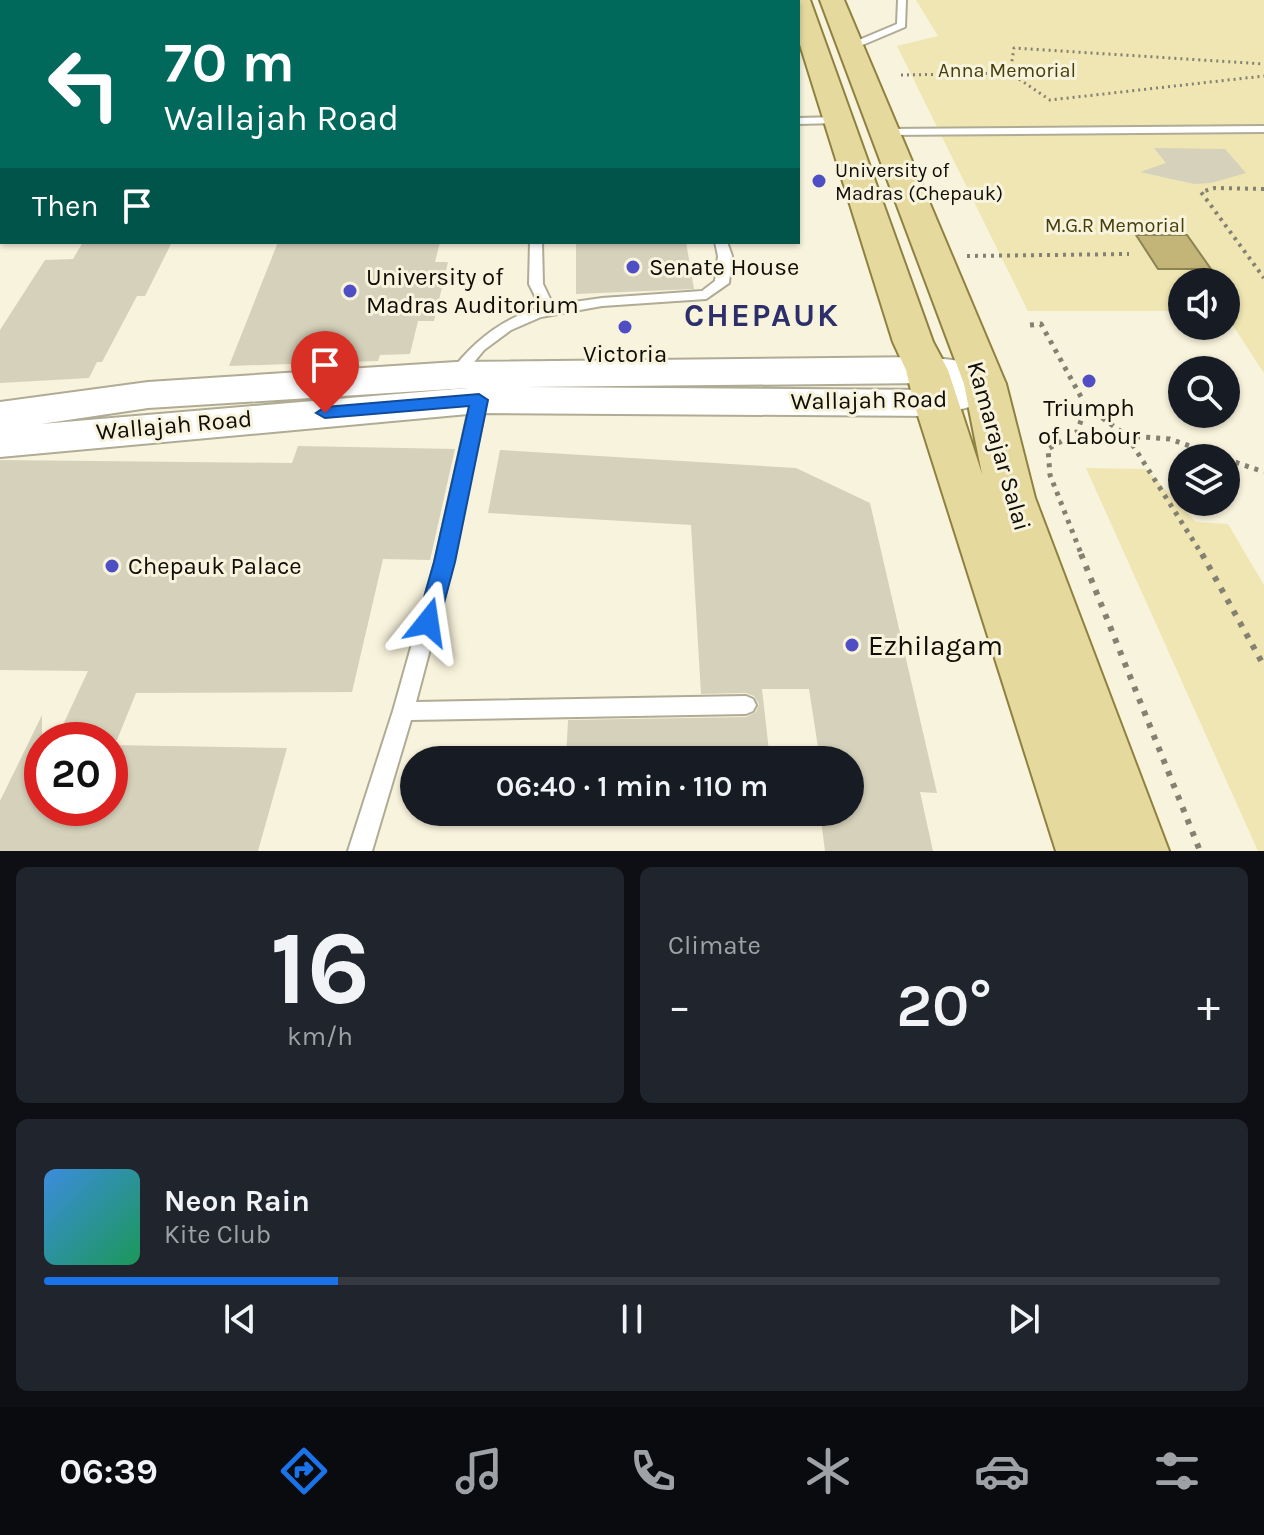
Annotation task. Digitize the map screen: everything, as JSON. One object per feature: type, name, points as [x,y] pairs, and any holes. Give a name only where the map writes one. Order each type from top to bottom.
[{"type":"main road","name":"Kamarajar Salai","points":[[832,0],[985,384],[1011,498],[1137,851]]},
{"type":"main road","name":"Kamarajar Salai","points":[[800,11],[819,120],[931,386],[1088,851]]},
{"type":"main road","name":"Wallajah Road","points":[[0,416],[148,395],[468,387],[931,386],[977,392],[985,384]]},
{"type":"main road","name":"Wallajah Road","points":[[0,442],[468,387]]},
{"type":"lane","points":[[850,47],[902,25],[902,0]]},
{"type":"lane","points":[[886,132],[1264,129]]},
{"type":"lane","points":[[536,244],[533,280],[539,298],[548,308]]},
{"type":"lane","points":[[360,851],[444,562],[468,387],[465,360],[490,335],[548,308],[579,303],[706,295],[722,283],[725,256],[722,244]]},
{"type":"lane","points":[[403,711],[746,705]]},
{"type":"path","points":[[1010,73],[1014,48],[1264,64]]},
{"type":"path","points":[[901,75],[1010,73],[1050,100],[1264,76]]},
{"type":"path","points":[[1264,189],[1209,188],[1201,194],[1264,278]]},
{"type":"path","points":[[967,256],[1129,254]]},
{"type":"path","points":[[1030,325],[1041,324],[1086,406],[1127,436],[1194,539],[1264,666]]},
{"type":"path","points":[[1086,406],[1077,432],[1048,449],[1050,475],[1200,851]]},
{"type":"path","points":[[1127,436],[1170,439],[1184,444]]},
{"type":"path","points":[[1240,463],[1264,472]]},
{"type":"green space","points":[[916,0],[1264,0],[1264,373],[1240,336],[1240,268],[1168,268],[1168,311],[1028,311],[897,46],[938,36]]},
{"type":"green space","points":[[1086,468],[1146,469],[1168,492],[1168,516],[1190,516],[1196,522],[1228,524],[1264,585],[1264,851],[1258,851]]},
{"type":"shaded area","points":[[1136,235],[1187,235],[1210,268],[1168,268],[1158,269]]},
{"type":"building","points":[[1154,148],[1225,149],[1246,173],[1211,183],[1194,184],[1140,172],[1166,163]]},
{"type":"building","points":[[82,244],[171,244],[145,296],[137,296],[102,362],[97,362],[89,378],[0,383],[0,330],[45,260],[73,259]]},
{"type":"building","name":"University of Madras Auditorium","points":[[277,244],[440,244],[435,262],[448,262],[434,321],[418,321],[410,354],[380,355],[378,361],[229,366]]},
{"type":"building","name":"Senate House","points":[[576,244],[686,244],[694,289],[576,294]]},
{"type":"building","points":[[298,446],[455,449],[430,560],[383,559],[352,692],[136,693],[124,722],[64,722],[88,671],[0,670],[0,460],[292,463]]},
{"type":"building","name":"Ezhilagam","points":[[500,450],[796,468],[870,503],[937,793],[920,792],[933,851],[825,851],[822,826],[864,826],[864,746],[818,746],[809,689],[762,689],[768,746],[567,746],[568,720],[746,717],[756,712],[759,704],[754,696],[746,693],[701,694],[691,525],[488,513]]},
{"type":"building","points":[[128,745],[287,748],[258,851],[0,851],[0,801],[24,752],[24,826],[128,826]]},
{"type":"place","name":"University of Madras (Chepauk)","points":[[819,181]]},
{"type":"place","name":"Senate House","points":[[633,267]]},
{"type":"place","name":"University of Madras Auditorium","points":[[350,291]]},
{"type":"place","name":"Victoria","points":[[625,327]]},
{"type":"place","name":"Triumph of Labour","points":[[1089,381]]},
{"type":"place","name":"Chepauk Palace","points":[[112,566]]},
{"type":"place","name":"Ezhilagam","points":[[852,645]]},
{"type":"district","name":"CHEPAUK","points":[[762,315]]},
{"type":"route","points":[[325,413],[479,400],[428,622]]},
{"type":"park label","name":"Anna Memorial","points":[[1007,70]]},
{"type":"park label","name":"M.G.R Memorial","points":[[1115,225]]}]
